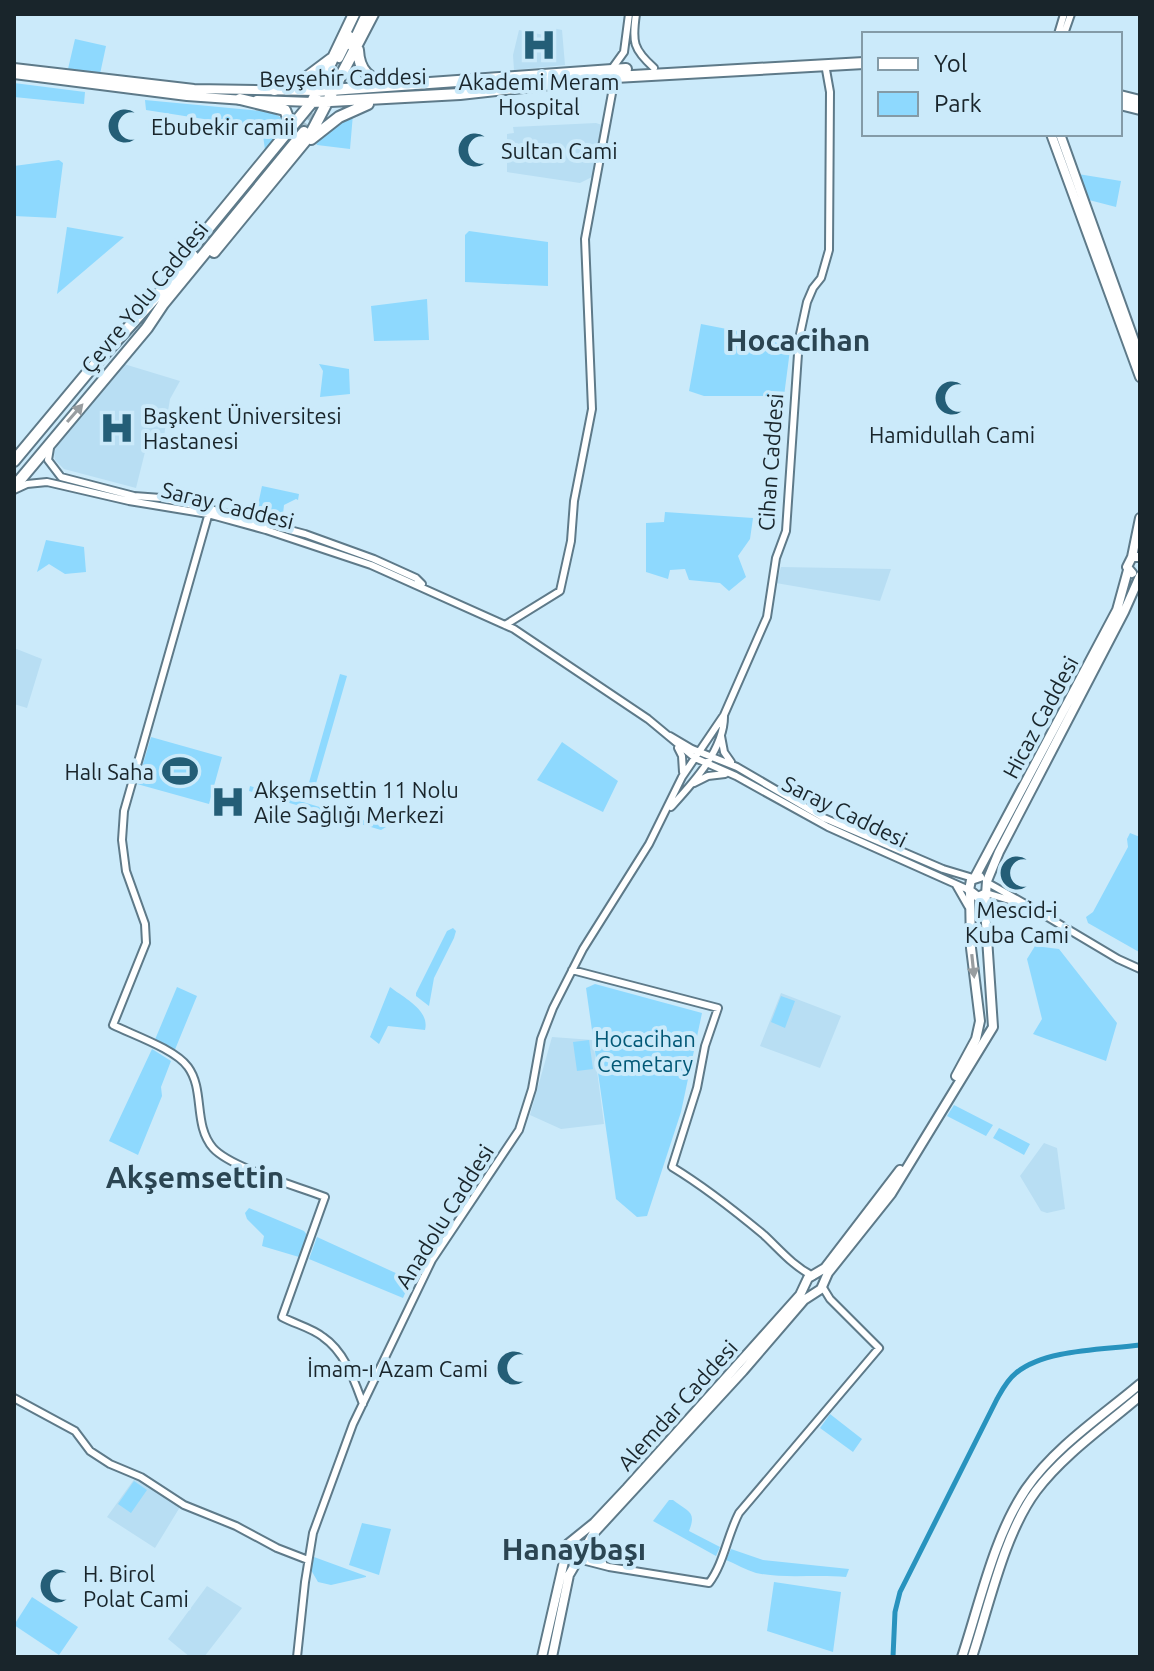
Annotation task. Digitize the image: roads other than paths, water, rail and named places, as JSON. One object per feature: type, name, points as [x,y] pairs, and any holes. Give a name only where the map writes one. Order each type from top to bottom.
[{"type":"highway","points":[[300,148],[302,130],[312,102],[339,61],[360,14]]},
{"type":"highway","points":[[373,14],[358,47],[359,61],[364,72],[394,87]]},
{"type":"highway","points":[[274,90],[339,61],[358,47]]},
{"type":"highway","name":"Beyşehir Caddesi","points":[[317,91],[335,90],[388,99],[654,68],[862,56]]},
{"type":"highway","points":[[275,148],[302,130],[329,103],[335,90],[339,61]]},
{"type":"highway","name":"Beyşehir Caddesi","points":[[312,102],[329,103],[394,87],[613,73],[862,63]]},
{"type":"highway","points":[[136,319],[275,148],[288,125],[287,112],[275,106],[240,99]]},
{"type":"highway","points":[[147,328],[300,148],[348,112],[388,99]]},
{"type":"highway","name":"Çevre Yolu Caddesi","points":[[14,461],[302,130]]},
{"type":"highway","name":"Çevre Yolu Caddesi","points":[[14,488],[147,328],[302,130]]},
{"type":"main road","name":"Beyşehir Caddesi","points":[[14,68],[194,89],[317,91]]},
{"type":"main road","name":"Beyşehir Caddesi","points":[[14,74],[187,96],[312,102]]},
{"type":"main road","points":[[289,90],[293,96],[289,100]]},
{"type":"main road","points":[[1052,136],[1140,377]]},
{"type":"main road","points":[[1061,136],[1140,357]]},
{"type":"main road","points":[[1136,557],[1140,518]]},
{"type":"main road","name":"Hicaz Caddesi","points":[[974,878],[1117,610],[1127,564],[1136,557]]},
{"type":"main road","points":[[1128,570],[1140,574]]},
{"type":"main road","name":"Hicaz Caddesi","points":[[987,882],[999,852],[1117,625],[1140,574]]},
{"type":"main road","points":[[974,878],[983,878],[987,882],[985,924],[992,1026],[983,1031],[979,1023],[973,971],[968,885],[974,878]]},
{"type":"main road","points":[[969,891],[978,897],[986,893]]},
{"type":"main road","name":"Alemdar Caddesi","points":[[817,1284],[902,1167],[974,1044],[979,1023]]},
{"type":"main road","name":"Alemdar Caddesi","points":[[584,1550],[597,1529],[817,1284],[891,1194],[992,1026]]},
{"type":"main road","points":[[806,1284],[817,1284]]},
{"type":"main road","name":"Alemdar Caddesi","points":[[570,1543],[627,1488],[806,1284]]},
{"type":"main road","points":[[962,1657],[1002,1535],[1026,1489],[1058,1453],[1140,1384]]},
{"type":"main road","points":[[972,1657],[1013,1532],[1029,1502],[1061,1463],[1140,1396]]},
{"type":"main road","points":[[542,1657],[566,1552],[570,1543],[580,1543],[584,1550],[569,1575],[552,1657]]},
{"type":"main road","points":[[566,1552],[569,1557],[578,1559]]},
{"type":"street","points":[[505,625],[560,591],[563,583],[574,501],[592,409],[585,239],[613,73],[624,52],[629,14]]},
{"type":"street","points":[[636,14],[633,32],[637,52],[654,68]]},
{"type":"street","name":"Cihan Caddesi","points":[[695,758],[724,715],[767,617],[776,558],[786,531],[799,339],[807,302],[821,278],[829,250],[830,92],[825,64]]},
{"type":"street","name":"Saray Caddesi","points":[[53,438],[48,460],[61,477],[134,496],[161,498],[327,542],[416,578],[428,589],[505,625],[600,686],[667,734],[737,767],[831,822],[943,869],[974,878]]},
{"type":"street","points":[[14,453],[30,442]]},
{"type":"street","name":"Saray Caddesi","points":[[14,488],[47,482],[129,501],[209,512]]},
{"type":"street","points":[[209,512],[124,811],[122,840],[126,871],[145,924],[146,943],[113,1025],[177,1056],[187,1065],[193,1075],[204,1136],[214,1150],[230,1161],[325,1197],[282,1317],[322,1336],[333,1346],[349,1368],[363,1404]]},
{"type":"street","name":"Cihan Caddesi","points":[[705,764],[721,733],[724,715]]},
{"type":"street","points":[[721,733],[724,752],[737,767]]},
{"type":"street","name":"Saray Caddesi","points":[[667,734],[673,743],[705,764],[736,776],[828,827],[969,891]]},
{"type":"street","points":[[673,743],[682,756],[682,777]]},
{"type":"street","name":"Anadolu Caddesi","points":[[297,1657],[313,1533],[363,1404],[432,1260],[519,1130],[529,1102],[541,1039],[572,970],[667,812],[682,777],[695,758]]},
{"type":"street","name":"Anadolu Caddesi","points":[[667,812],[705,764]]},
{"type":"street","points":[[689,786],[708,776],[736,776]]},
{"type":"street","points":[[953,882],[970,910]]},
{"type":"street","points":[[987,882],[1140,969]]},
{"type":"street","points":[[986,893],[1029,906]]},
{"type":"street","points":[[572,970],[718,1008],[672,1167],[703,1186],[766,1237],[879,1348],[739,1513],[716,1573],[709,1583],[578,1559]]},
{"type":"street","points":[[798,1269],[806,1284]]},
{"type":"street","points":[[14,1398],[75,1431],[90,1451],[110,1464],[141,1477],[184,1505],[308,1560]]},
{"type":"street","points":[[584,1550],[609,1567]]},
{"type":"waterway","points":[[893,1657],[895,1612],[900,1592],[1007,1382],[1028,1365],[1042,1359],[1140,1345]]},
{"type":"tunnel","points":[[300,129],[339,58]]},
{"type":"place","name":"Akademi Meram Hospital","points":[[539,45]]},
{"type":"place","name":"Ebubekir camii","points":[[125,126]]},
{"type":"place","name":"Sultan Cami","points":[[475,150]]},
{"type":"place","name":"Hamidullah Cami","points":[[952,398]]},
{"type":"place","name":"Başkent Üniversitesi Hastanesi","points":[[117,428]]},
{"type":"place","name":"Halı Saha","points":[[180,771]]},
{"type":"place","name":"Akşemsettin 11 Nolu Aile Sağlığı Merkezi","points":[[228,802]]},
{"type":"place","name":"Mescid-i Kuba Cami","points":[[1017,873]]},
{"type":"place","name":"İmam-ı Azam Cami","points":[[514,1368]]},
{"type":"place","name":"H. Birol Polat Cami","points":[[57,1586]]},
{"type":"district","name":"Hocacihan","points":[[798,340]]},
{"type":"district","name":"Akşemsettin","points":[[195,1177]]},
{"type":"district","name":"Hanaybaşı","points":[[574,1549]]},
{"type":"park label","name":"Hocacihan Cemetary","points":[[645,1050]]}]
